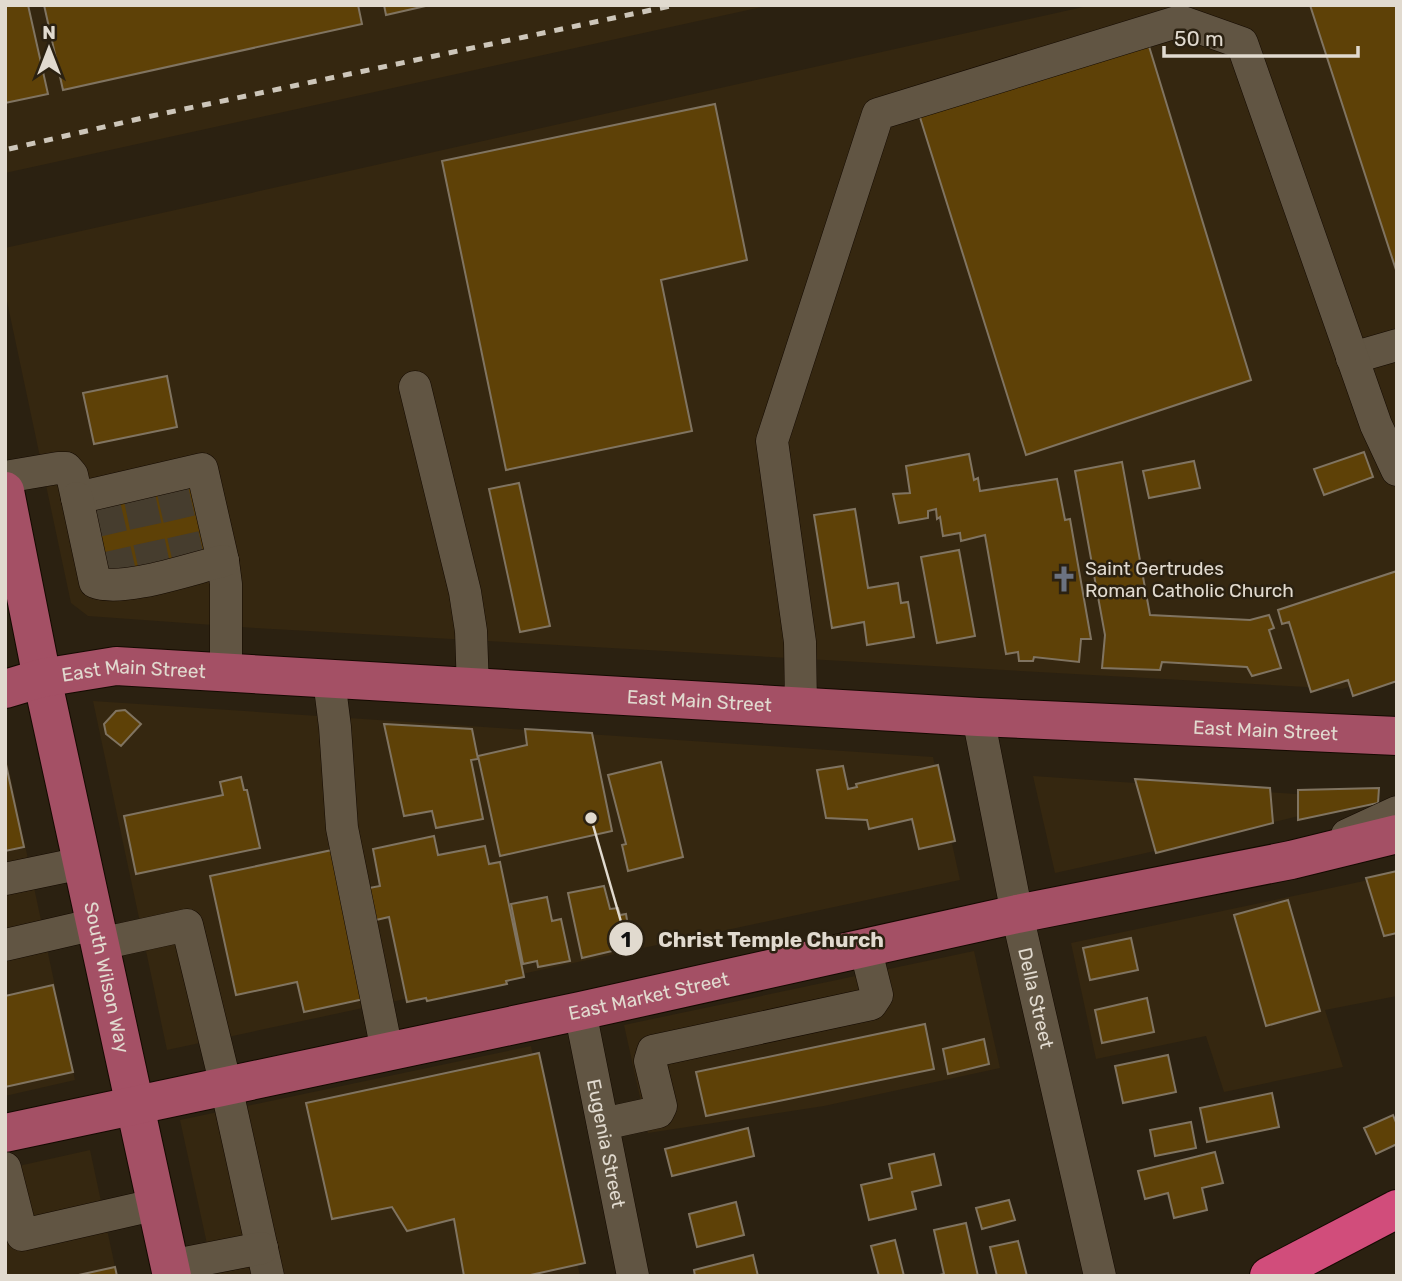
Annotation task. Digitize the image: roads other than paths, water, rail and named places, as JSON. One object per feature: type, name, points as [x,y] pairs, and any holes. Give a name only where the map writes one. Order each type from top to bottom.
[{"type":"highway","points":[[1269,1276],[1397,1209]]},
{"type":"main road","name":"South Wilson Way","points":[[5,493],[42,678],[171,1271]]},
{"type":"main road","name":"East Main Street","points":[[5,689],[42,678],[116,666],[978,718],[1397,736]]},
{"type":"main road","name":"East Market Street","points":[[5,1133],[580,1011],[1017,914],[1292,860],[1397,834]]},
{"type":"street","points":[[801,707],[800,642],[772,441],[878,114],[1180,21],[1242,43],[1376,425],[1397,470]]},
{"type":"street","points":[[1352,358],[1397,345]]},
{"type":"street","points":[[415,387],[465,592],[471,631],[473,689]]},
{"type":"street","points":[[5,477],[66,468],[94,498],[95,582],[103,585],[189,563],[223,561]]},
{"type":"street","points":[[94,498],[171,482],[202,469],[226,584],[226,674]]},
{"type":"street","points":[[329,680],[342,828],[387,1051]]},
{"type":"street","name":"Della Street","points":[[978,718],[1017,914],[1100,1276]]},
{"type":"street","name":"East Market Street","points":[[1292,860],[1397,812]]},
{"type":"street","points":[[5,879],[82,863]]},
{"type":"street","points":[[5,945],[187,925],[265,1262],[171,1271]]},
{"type":"street","points":[[603,1124],[658,1112],[661,1106],[650,1061],[653,1051],[871,1004],[877,995],[865,947]]},
{"type":"street","name":"Eugenia Street","points":[[580,1011],[633,1276]]},
{"type":"street","points":[[5,1168],[22,1236],[158,1205]]},
{"type":"tunnel","points":[[172,488],[188,557]]},
{"type":"tunnel","points":[[139,495],[154,565]]},
{"type":"tunnel","points":[[104,503],[120,572]]},
{"type":"railway","points":[[9,149],[147,117],[675,5]]},
{"type":"place","name":"Saint Gertrudes Roman Catholic Church","points":[[1064,579]]},
{"type":"place","name":"Christ Temple Church","points":[[591,818]]}]
